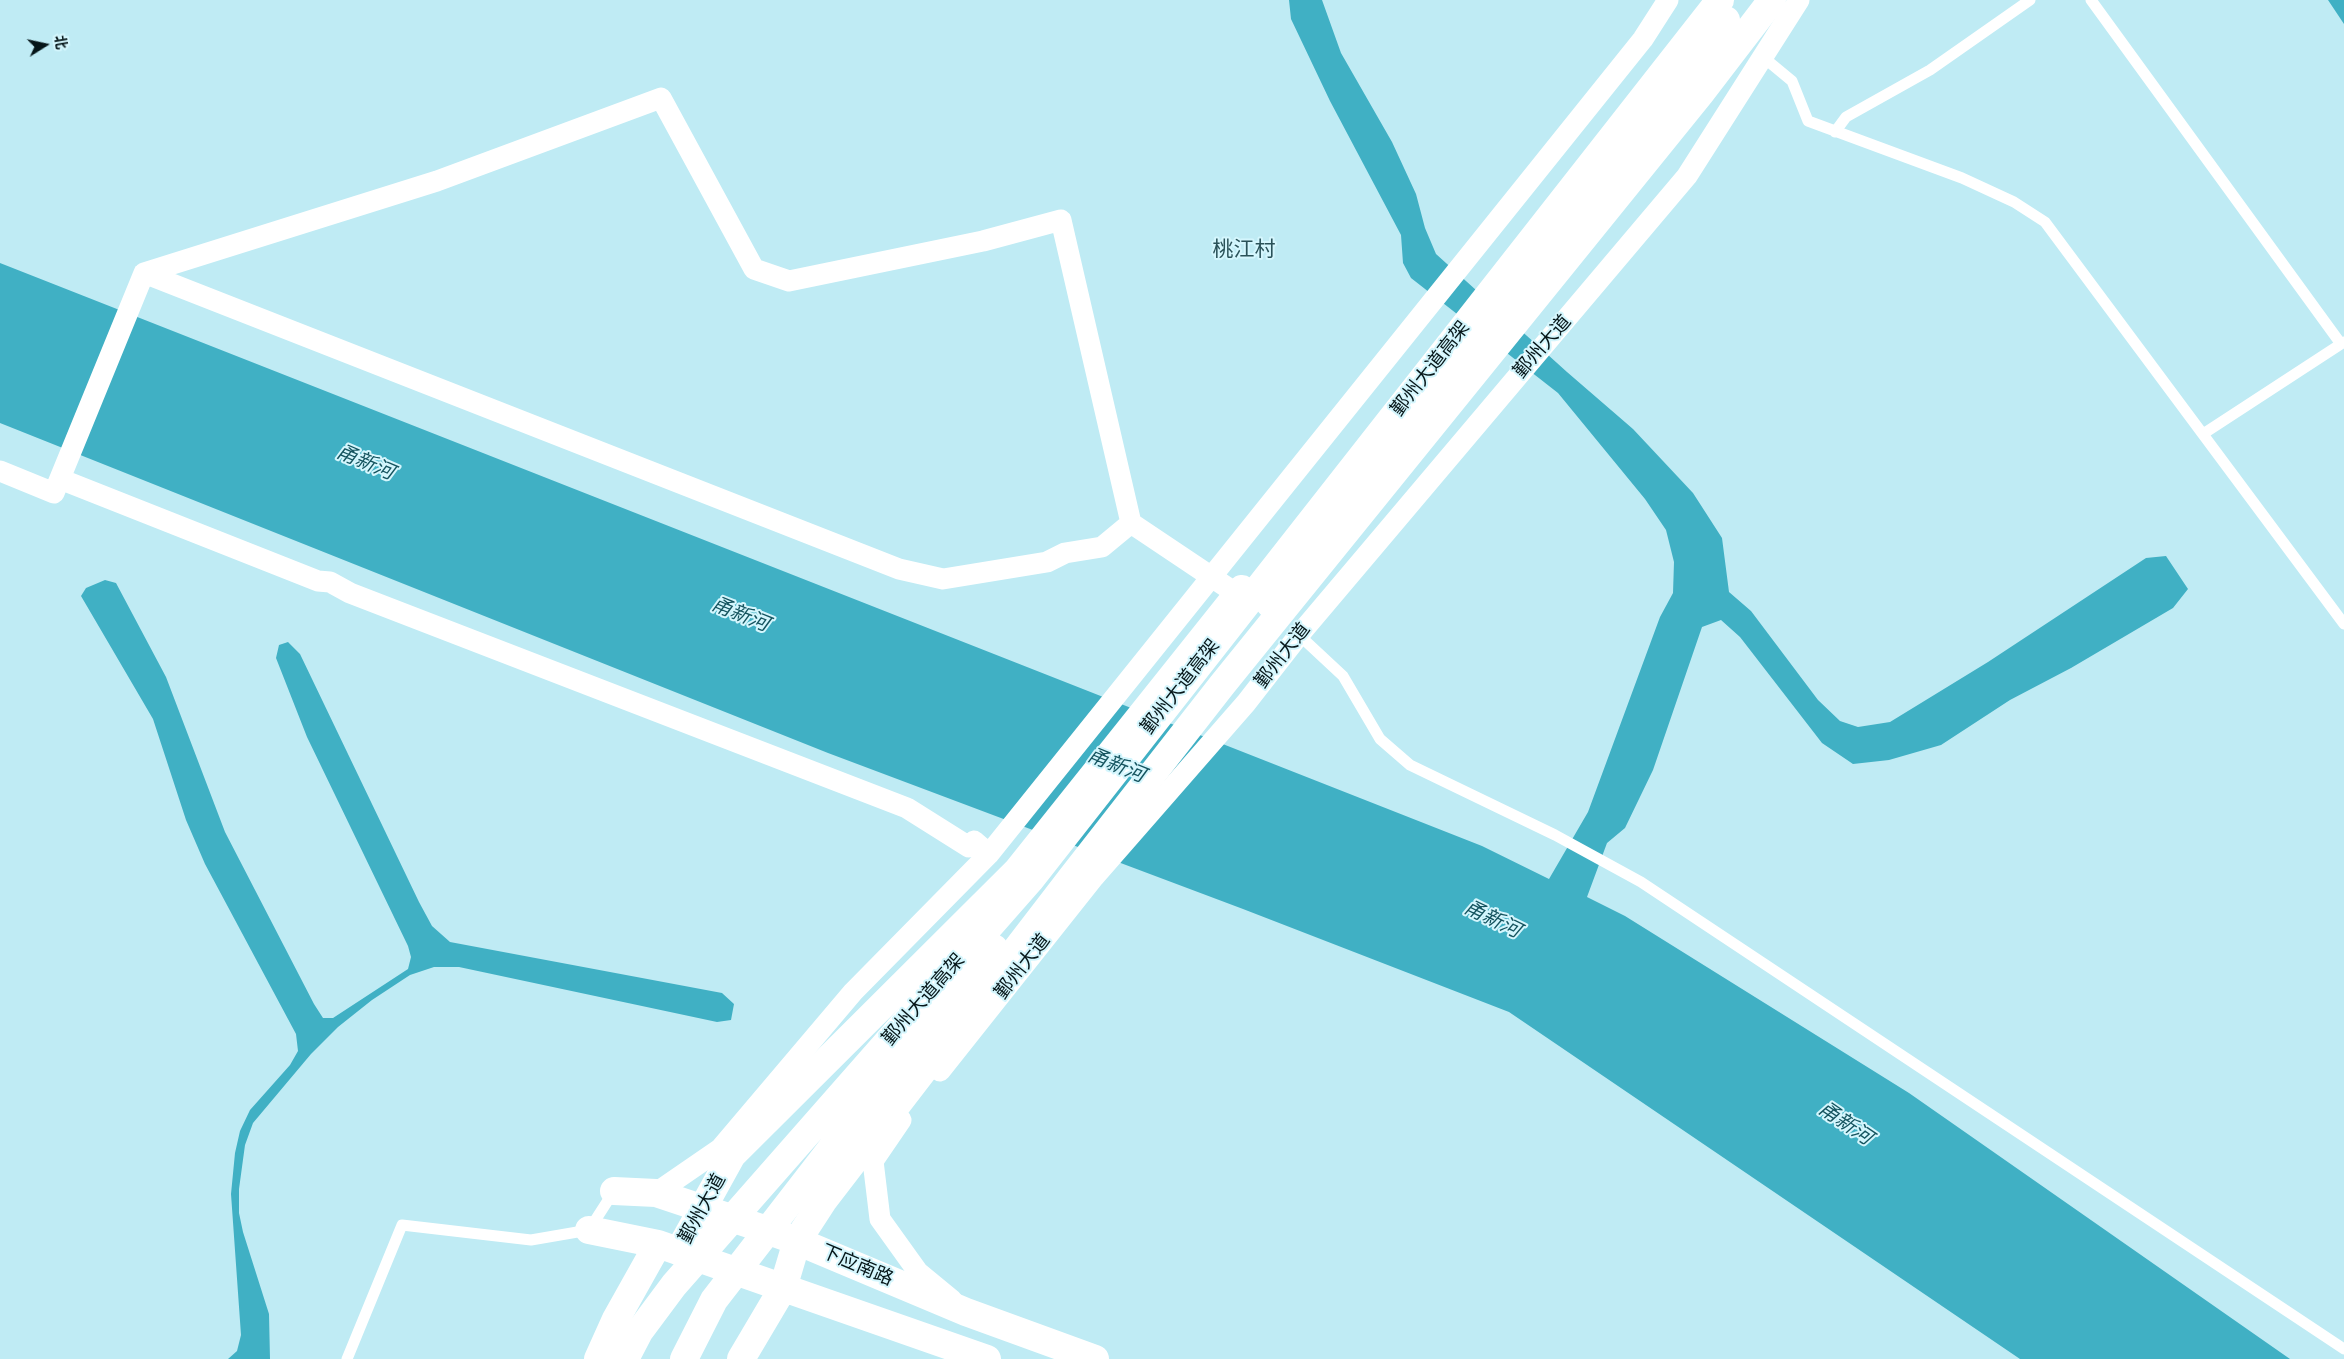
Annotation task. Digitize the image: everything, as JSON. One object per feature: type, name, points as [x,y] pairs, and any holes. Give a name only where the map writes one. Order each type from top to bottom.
[{"type":"main road","name":"鄞州大道","points":[[598,1359],[616,1318],[668,1247],[703,1209],[732,1155],[1017,871],[1185,658],[1663,72],[1713,0]]},
{"type":"main road","name":"鄞州大道高架","points":[[624,1359],[639,1332],[674,1285],[1030,880],[1720,0]]},
{"type":"main road","name":"鄞州大道高架","points":[[684,1359],[714,1300],[835,1144],[1142,765],[1659,117],[1739,0]]},
{"type":"main road","name":"鄞州大道","points":[[741,1359],[783,1288],[797,1241],[829,1193],[1083,877],[1222,685],[1700,94],[1772,0]]},
{"type":"main road","name":"下应南路","points":[[614,1191],[656,1193],[797,1241],[966,1312],[1095,1359]]},
{"type":"main road","points":[[589,1230],[668,1247],[988,1359]]},
{"type":"street","name":"鄞州大道","points":[[656,1193],[720,1149],[853,992],[989,854],[1637,47],[1668,0]]},
{"type":"street","name":"鄞州大道","points":[[966,1312],[918,1272],[880,1219],[872,1161],[1083,877],[1246,703],[1299,635],[1687,176],[1799,0]]},
{"type":"street","points":[[57,486],[144,274],[437,180],[662,98],[754,269],[789,281],[983,241],[1060,220],[1131,523],[1237,594]]},
{"type":"street","points":[[144,274],[899,569],[943,579],[1047,562],[1065,553],[1102,547],[1131,523]]},
{"type":"street","points":[[0,471],[57,486],[318,582],[330,582],[350,593],[907,808],[969,847],[974,842],[989,854]]},
{"type":"lane","points":[[1835,132],[1846,117],[1930,70],[2030,0]]},
{"type":"lane","points":[[2091,0],[2342,343],[2202,434]]},
{"type":"lane","points":[[1763,57],[1792,81],[1808,122],[1962,178],[2014,202],[2045,222],[2344,624]]},
{"type":"lane","points":[[1299,635],[1343,676],[1380,739],[1410,765],[1555,835],[1641,882],[2344,1349]]},
{"type":"lane","points":[[346,1359],[402,1226],[531,1240],[589,1230],[614,1191]]},
{"type":"water","name":"甬新河","points":[[1289,0],[1322,0],[1341,53],[1392,142],[1416,194],[1425,228],[1436,254],[1633,429],[1693,493],[1722,538],[1729,592],[1751,611],[1818,700],[1840,721],[1858,727],[1890,722],[1988,662],[2146,558],[2166,556],[2188,589],[2173,608],[2071,668],[2010,700],[1941,745],[1889,760],[1853,764],[1822,743],[1740,637],[1721,620],[1702,627],[1653,770],[1625,828],[1607,843],[1587,897],[1625,916],[1909,1093],[2290,1359],[2020,1359],[1509,1012],[1243,909],[828,753],[0,423],[0,263],[1482,846],[1549,879],[1588,812],[1660,617],[1673,593],[1674,562],[1666,530],[1645,499],[1558,393],[1411,278],[1403,263],[1401,235],[1330,101],[1291,19]]},
{"type":"water","points":[[2328,0],[2344,0],[2344,24]]},
{"type":"water","points":[[105,580],[116,583],[166,677],[225,832],[323,1018],[333,1018],[408,969],[411,957],[408,946],[307,737],[276,658],[279,645],[288,642],[300,654],[419,902],[432,926],[450,942],[722,993],[734,1004],[731,1020],[717,1022],[459,967],[434,967],[410,975],[372,1000],[338,1027],[311,1054],[253,1123],[245,1145],[239,1189],[239,1213],[243,1232],[269,1314],[270,1359],[228,1359],[237,1351],[241,1335],[231,1194],[235,1153],[240,1131],[250,1110],[290,1065],[298,1051],[296,1034],[205,864],[186,820],[153,719],[81,596],[86,588]]},
{"type":"district","name":"桃江村","points":[[1244,250]]}]
